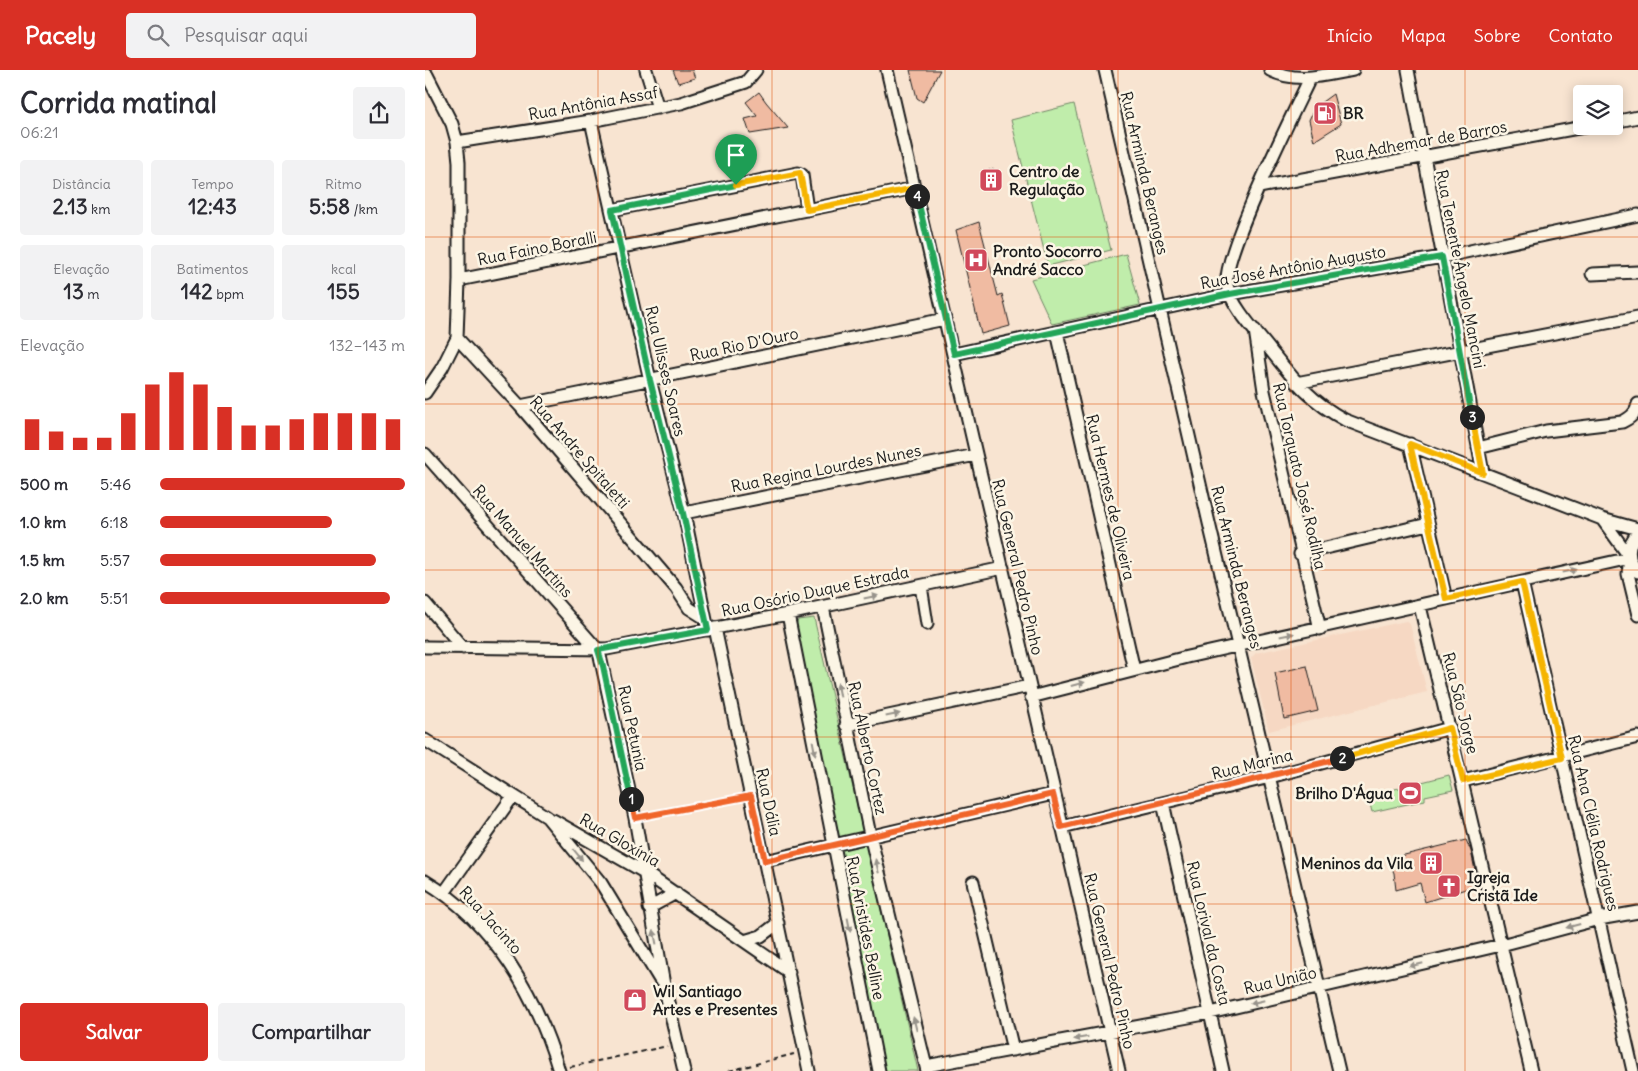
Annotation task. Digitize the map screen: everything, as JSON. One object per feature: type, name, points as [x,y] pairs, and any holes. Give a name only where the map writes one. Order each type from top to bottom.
[{"type":"street","points":[[646,70],[658,108]]},
{"type":"street","name":"Rua Antônia Assaf","points":[[457,142],[591,121],[658,108],[746,82],[756,70]]},
{"type":"street","name":"Rua General Pedro Pinho","points":[[887,70],[954,354],[975,455],[1003,568],[1053,794],[1119,1071]]},
{"type":"street","name":"Rua Arminda Beranges","points":[[1105,70],[1159,309],[1339,1071]]},
{"type":"street","points":[[1270,70],[1284,76],[1310,78],[1353,70]]},
{"type":"street","name":"Rua Tenente Ângelo Mancini","points":[[1408,70],[1483,473]]},
{"type":"street","points":[[425,393],[442,368],[457,338],[459,280],[459,162],[457,142],[452,124],[427,74]]},
{"type":"street","points":[[1310,78],[1259,187],[1229,262],[1227,284],[1230,294],[1296,383],[1318,405],[1338,416],[1602,519],[1638,531],[1631,541],[1629,557],[1629,574],[1638,615]]},
{"type":"street","points":[[1623,120],[1638,117]]},
{"type":"street","name":"Rua Ulisses Soares","points":[[591,121],[650,380],[683,513],[705,618],[712,629]]},
{"type":"street","name":"Rua Adhemar de Barros","points":[[1259,187],[1573,129]]},
{"type":"street","points":[[612,210],[797,173],[801,175],[807,210]]},
{"type":"street","name":"Rua Faino Boralli","points":[[459,280],[915,188]]},
{"type":"street","name":"Rua José Antônio Augusto","points":[[954,354],[1230,294],[1442,257],[1638,216]]},
{"type":"street","points":[[1592,274],[1638,272]]},
{"type":"street","points":[[1296,383],[1638,317]]},
{"type":"street","name":"Rua Rio D'Ouro","points":[[519,406],[945,319]]},
{"type":"street","name":"Rua Torquato José Rodilha","points":[[1255,330],[1258,364],[1320,629]]},
{"type":"street","name":"Rua Hermes de Oliveira","points":[[1057,332],[1134,670]]},
{"type":"street","name":"Rua Andre Spitaletti","points":[[457,338],[519,406],[676,588],[689,608],[705,618]]},
{"type":"street","points":[[1478,448],[1546,431],[1622,422],[1631,418],[1637,411],[1638,404]]},
{"type":"street","points":[[1410,444],[1446,599]]},
{"type":"street","name":"Rua Manuel Martins","points":[[425,454],[598,650]]},
{"type":"street","name":"Rua Regina Lourdes Nunes","points":[[683,513],[975,455]]},
{"type":"street","points":[[1602,519],[1638,572]]},
{"type":"street","points":[[1301,554],[1428,524]]},
{"type":"street","points":[[846,725],[1134,670],[1629,557]]},
{"type":"street","name":"Rua Osório Duque Estrada","points":[[425,647],[598,650],[823,607],[1003,568]]},
{"type":"street","name":"Rua Ana Clélia Rodrigues","points":[[1522,582],[1633,1071]]},
{"type":"street","points":[[921,586],[927,624]]},
{"type":"street","name":"Rua Andre Spitaletti","points":[[676,588],[701,601]]},
{"type":"street","points":[[425,603],[463,648]]},
{"type":"street","name":"Rua São Jorge","points":[[1421,606],[1531,1071]]},
{"type":"street","name":"Rua Alberto Cortez","points":[[823,607],[870,835],[926,1068]]},
{"type":"street","name":"Rua Aristides Belline","points":[[788,614],[879,1071]]},
{"type":"street","name":"Rua Dália","points":[[712,629],[751,796],[809,1071]]},
{"type":"street","name":"Rua Petunia","points":[[598,650],[635,818],[649,908],[684,1071]]},
{"type":"street","name":"Rua Marina","points":[[1061,827],[1270,777],[1450,728]]},
{"type":"street","points":[[1463,781],[1562,758],[1638,737]]},
{"type":"street","name":"Rua Gloxínia","points":[[425,740],[547,817],[644,872],[789,972]]},
{"type":"street","points":[[765,861],[833,843],[1053,794]]},
{"type":"street","points":[[444,892],[513,796]]},
{"type":"street","name":"Rua Lorival da Costa","points":[[1163,803],[1223,1071]]},
{"type":"street","points":[[547,817],[614,902],[664,985]]},
{"type":"street","name":"Rua Jacinto","points":[[425,882],[444,892],[478,926],[511,964],[533,1001],[557,1071]]},
{"type":"street","points":[[973,882],[1013,1050]]},
{"type":"street","points":[[649,908],[676,893]]},
{"type":"street","name":"Rua União","points":[[926,1068],[1210,1013],[1501,945],[1599,919],[1638,912]]},
{"type":"street","points":[[744,942],[761,936],[777,923]]},
{"type":"path","points":[[635,818],[751,796]]},
{"type":"path","points":[[557,1071],[678,1044]]},
{"type":"path","points":[[729,1071],[806,1050]]},
{"type":"shaded area","points":[[1406,621],[1410,624],[1427,692],[1269,731],[1251,658],[1256,653]]},
{"type":"green space","points":[[1074,104],[1111,250],[1048,266],[1011,120]]},
{"type":"green space","points":[[1126,254],[1140,305],[1052,324],[1031,279]]},
{"type":"green space","points":[[814,618],[918,1071],[883,1071],[793,632],[798,620]]},
{"type":"green space","name":"Brilho D'Água","points":[[1449,775],[1453,790],[1425,796],[1425,800],[1372,812],[1368,796]]},
{"type":"building","points":[[673,70],[692,70],[695,78],[678,83]]},
{"type":"building","points":[[910,70],[940,70],[923,102],[917,98]]},
{"type":"building","points":[[759,92],[788,128],[750,134],[745,119],[757,116],[746,102]]},
{"type":"building","name":"BR","points":[[1333,94],[1341,124],[1314,141],[1309,120],[1315,107]]},
{"type":"building","name":"Centro de Regulação","points":[[994,169],[997,188],[987,190],[984,171]]},
{"type":"building","points":[[979,222],[998,296],[1002,294],[1010,326],[981,334],[956,230]]},
{"type":"building","points":[[1307,666],[1318,711],[1284,719],[1275,673]]},
{"type":"building","name":"Meninos da Vila","points":[[1466,840],[1471,851],[1478,885],[1425,902],[1420,883],[1396,890],[1394,873],[1388,859]]},
{"type":"place","name":"BR","points":[[1325,113]]},
{"type":"place","name":"Centro de Regulação","points":[[991,180]]},
{"type":"place","name":"Pronto Socorro André Sacco","points":[[976,260]]},
{"type":"place","name":"Brilho D'Água","points":[[1410,793]]},
{"type":"place","name":"Meninos da Vila","points":[[1431,863]]},
{"type":"place","name":"Igreja Cristã Ide","points":[[1449,886]]},
{"type":"place","name":"Wil Santiago Artes e Presentes","points":[[635,1000]]},
{"type":"route","points":[[800,173],[807,210],[915,188],[954,354],[1230,294],[1442,257],[1483,473],[1410,444],[1415,470],[1446,599],[1522,582],[1562,758],[1463,781],[1450,728],[1270,777],[1061,827],[1053,794],[833,843],[765,861],[751,796],[635,818],[598,650],[708,630],[683,513],[650,380],[612,210],[736,185],[800,173]]}]
